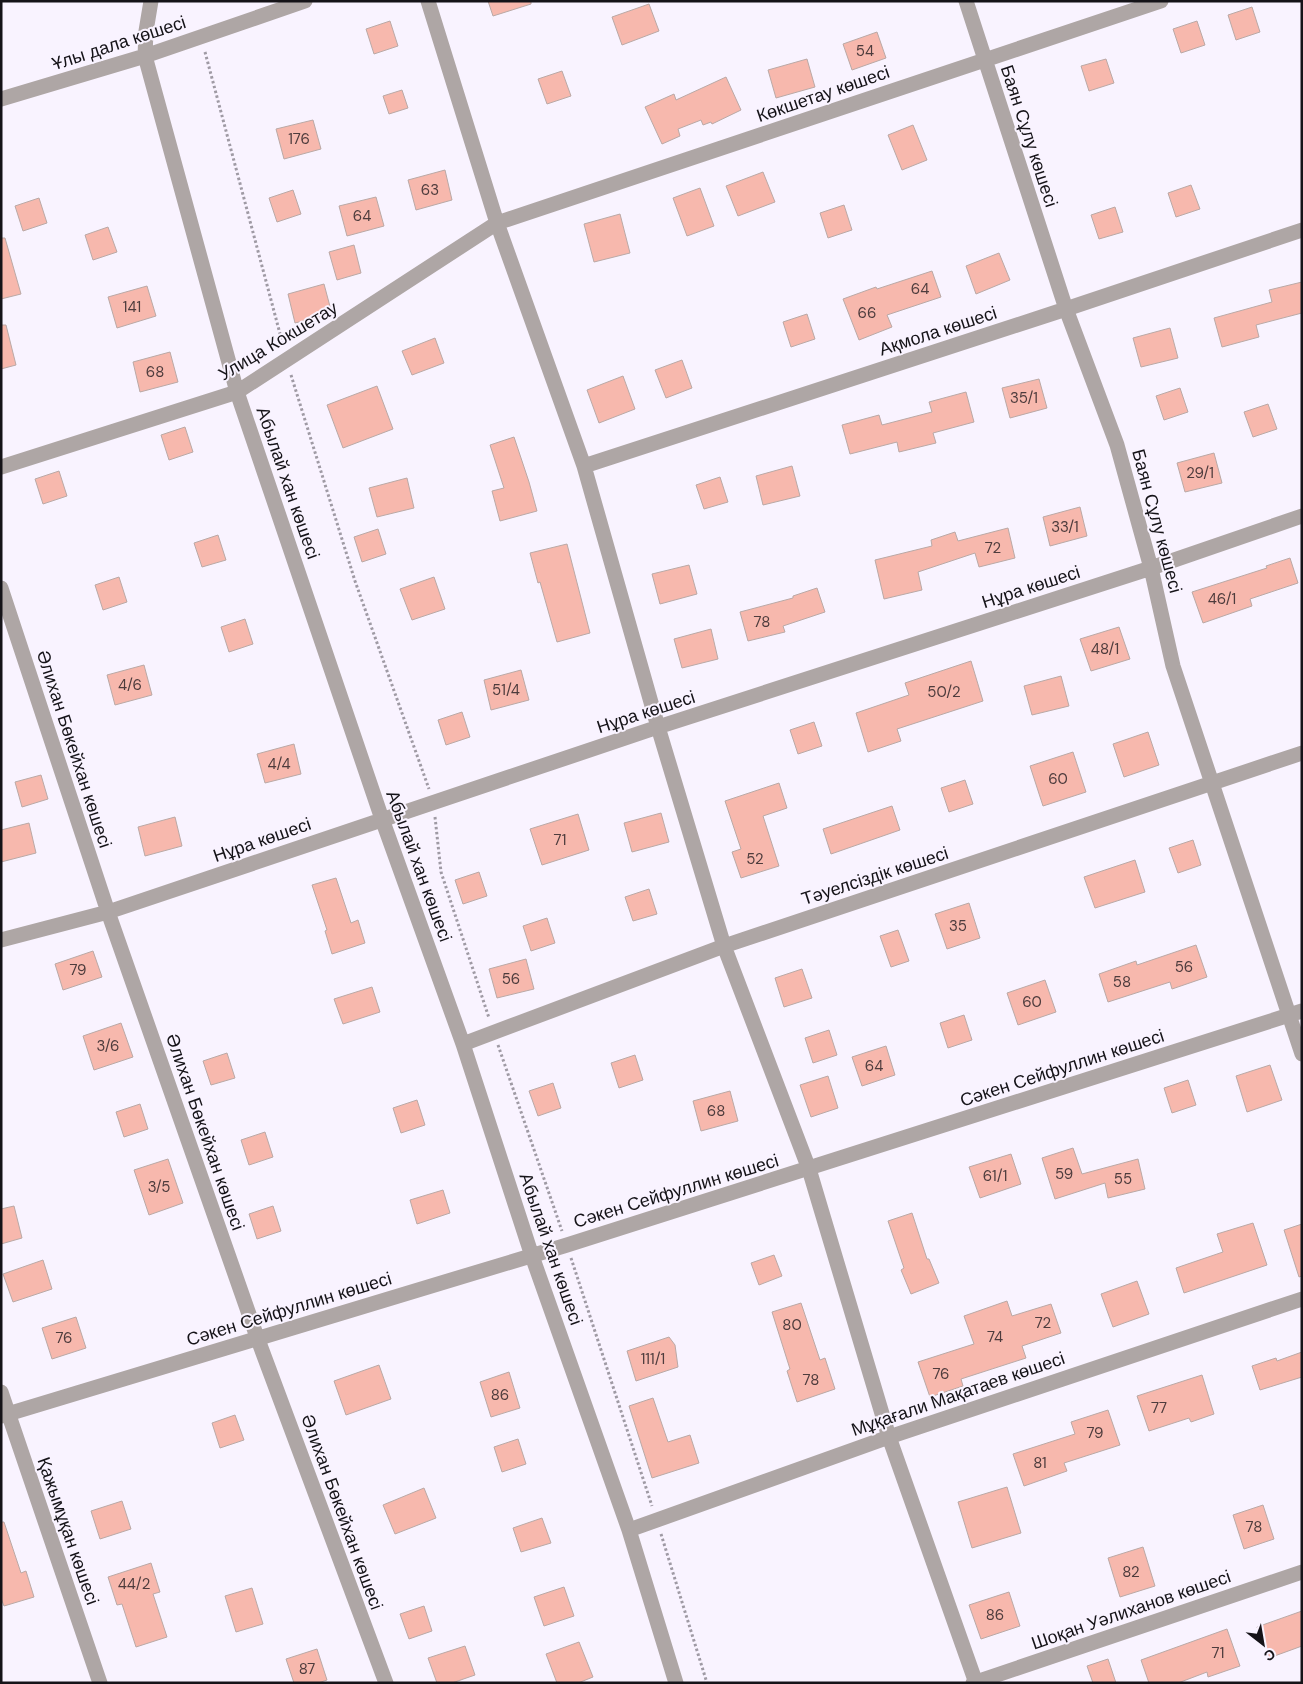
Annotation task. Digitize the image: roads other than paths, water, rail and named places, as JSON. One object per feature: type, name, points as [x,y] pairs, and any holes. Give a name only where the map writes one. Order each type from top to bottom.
[{"type":"street","name":"Абылай хан көшесі","points":[[151,1],[146,31],[145,56],[237,392],[382,819],[462,1044],[532,1256],[629,1530],[676,1683]]},
{"type":"street","name":"Ұлы дала көшесі","points":[[1,99],[145,56],[305,1]]},
{"type":"street","points":[[428,1],[497,223],[584,466],[658,727],[724,946],[809,1169],[889,1437],[975,1682]]},
{"type":"street","name":"Баян Сұлу көшесі","points":[[966,1],[1066,309],[1117,445],[1152,568],[1173,666],[1295,1013],[1302,1054]]},
{"type":"street","name":"Көкшетау көшесі","points":[[497,223],[1162,1]]},
{"type":"street","name":"Улица Кокшетау","points":[[1,468],[237,392],[497,223]]},
{"type":"street","name":"Ақмола көшесі","points":[[584,466],[1302,230]]},
{"type":"street","name":"Нұра көшесі","points":[[1,940],[108,912],[658,727],[1152,568],[1302,516]]},
{"type":"street","name":"Әлихан Бөкейхан көшесі","points":[[1,588],[108,912],[257,1338],[386,1683]]},
{"type":"street","name":"Тәуелсіздік көшесі","points":[[462,1044],[724,946],[1302,753]]},
{"type":"street","name":"Сәкен Сейфуллин көшесі","points":[[5,1414],[532,1256],[1295,1013]]},
{"type":"street","name":"Мұқағали Мақатаев көшесі","points":[[629,1530],[889,1437],[1302,1299]]},
{"type":"street","name":"Қажымұқан көшесі","points":[[1,1392],[5,1414],[100,1683]]},
{"type":"street","name":"Шоқан Уәлиханов көшесі","points":[[975,1682],[1302,1572]]}]
